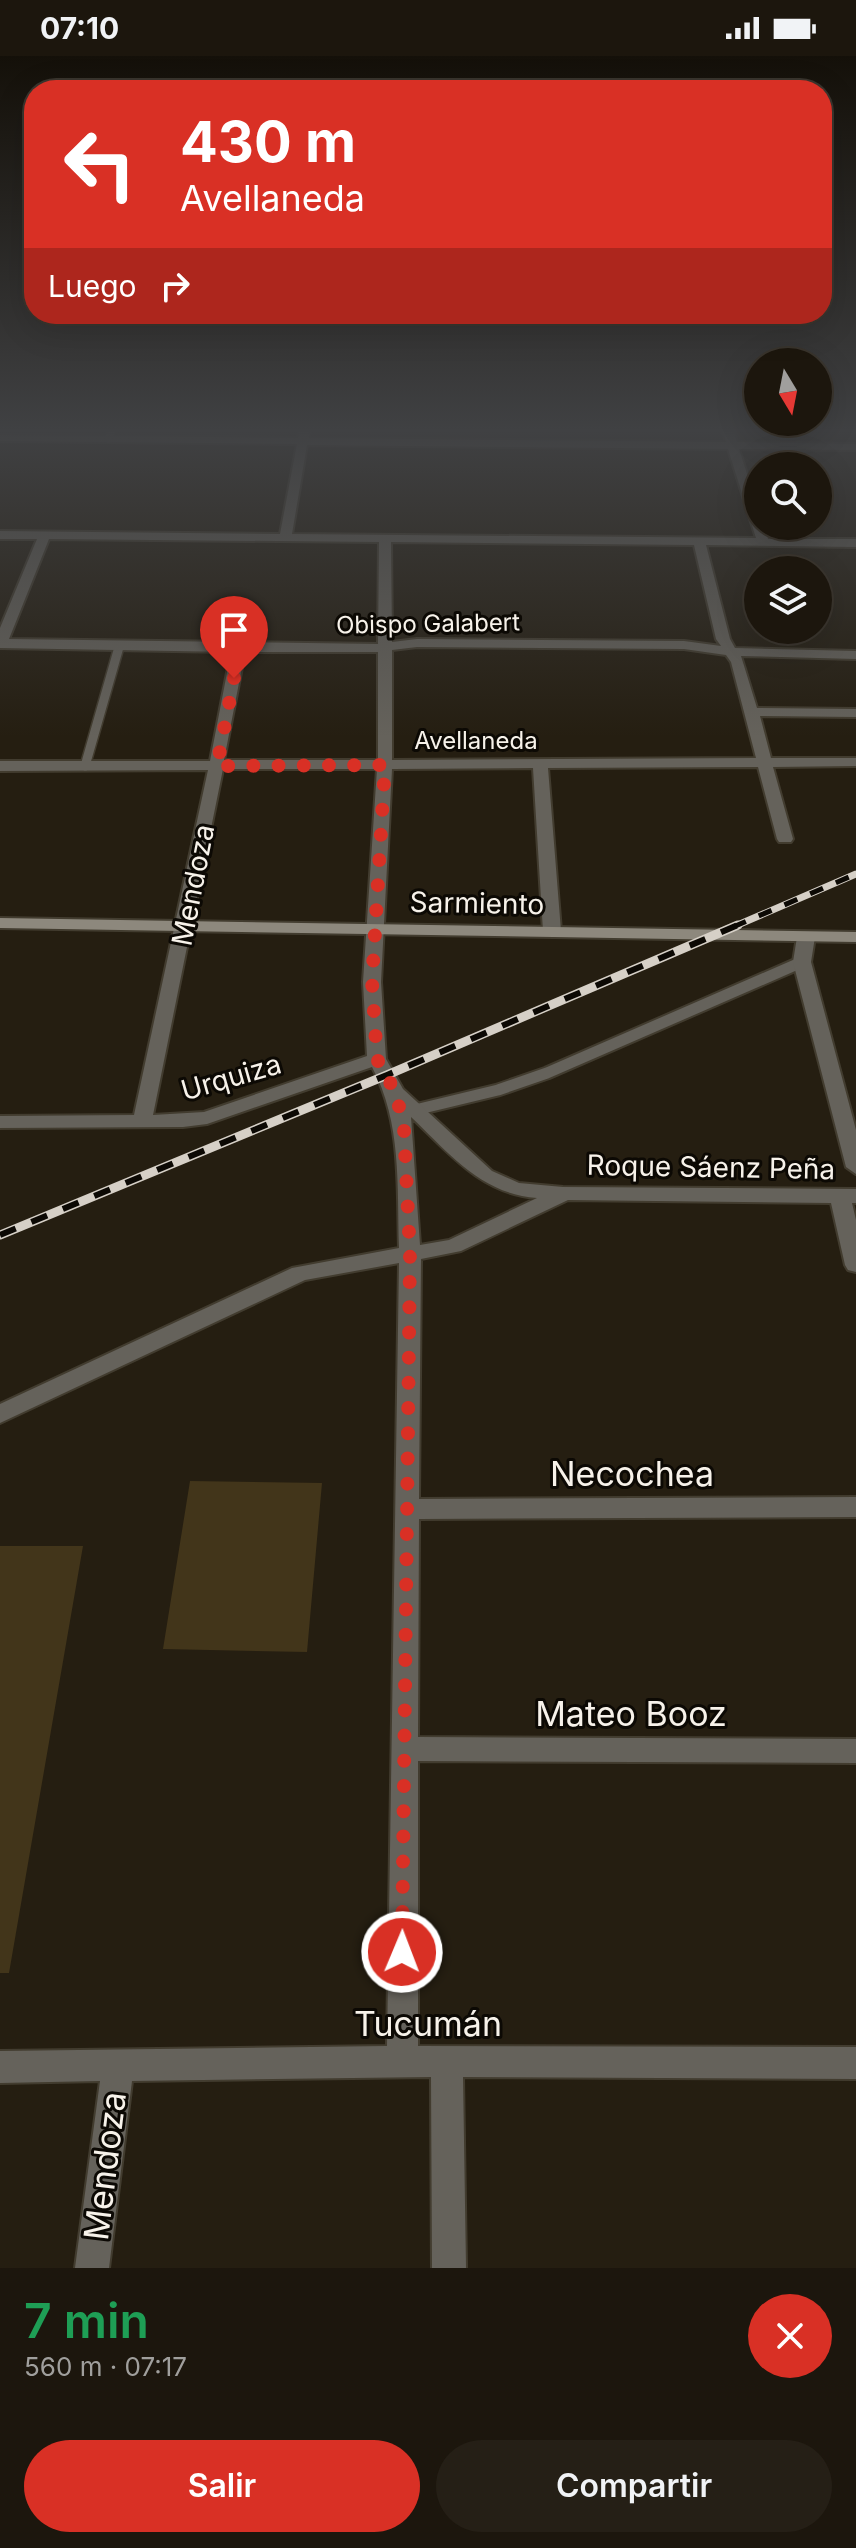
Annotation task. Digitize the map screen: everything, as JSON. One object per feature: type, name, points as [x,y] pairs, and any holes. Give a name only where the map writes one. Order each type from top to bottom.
[{"type":"street","points":[[285,538],[286,531]]},
{"type":"street","points":[[760,531],[763,542]]},
{"type":"street","points":[[0,535],[856,543]]},
{"type":"street","points":[[0,643],[44,536]]},
{"type":"street","points":[[385,539],[385,765],[372,982],[377,1059],[396,1093],[404,1129],[410,1254],[403,2062]]},
{"type":"street","points":[[699,541],[723,639],[738,662],[753,712],[785,839]]},
{"type":"street","name":"Obispo Galabert","points":[[0,643],[368,649],[417,643],[684,645],[754,654],[856,655]]},
{"type":"street","name":"Mendoza","points":[[142,1121],[185,924],[239,648]]},
{"type":"street","points":[[753,712],[856,713]]},
{"type":"street","name":"Avellaneda","points":[[0,766],[856,762]]},
{"type":"street","points":[[540,765],[552,931]]},
{"type":"street","name":"Sarmiento","points":[[0,923],[856,937]]},
{"type":"street","points":[[806,937],[802,962],[856,1167]]},
{"type":"street","name":"Urquiza","points":[[0,1122],[207,1118],[377,1059]]},
{"type":"street","name":"Roque Sáenz Peña","points":[[396,1093],[485,1176],[516,1190],[848,1196]]},
{"type":"street","name":"Roque Sáenz Peña","points":[[0,1414],[300,1273],[454,1246],[565,1193]]},
{"type":"street","points":[[848,1196],[856,1265]]},
{"type":"street","name":"Necochea","points":[[408,1509],[856,1507]]},
{"type":"street","name":"Mateo Booz","points":[[405,1749],[856,1751]]},
{"type":"street","points":[[447,2061],[449,2268]]},
{"type":"street","name":"Tucumán","points":[[0,2067],[447,2061],[856,2063]]},
{"type":"street","name":"Mendoza","points":[[92,2268],[118,2064]]},
{"type":"lane","points":[[85,766],[119,646]]},
{"type":"lane","points":[[415,1110],[498,1090],[547,1073],[802,962]]},
{"type":"shaded area","points":[[190,1481],[322,1483],[307,1652],[163,1649]]},
{"type":"shaded area","points":[[0,1546],[83,1546],[9,1973],[0,1973]]},
{"type":"railway","points":[[733,927],[856,874]]},
{"type":"railway","points":[[0,1235],[738,925]]},
{"type":"route","points":[[234,678],[217,766],[385,765],[372,982],[377,1059],[396,1093],[404,1129],[410,1254],[402,1952]]}]
